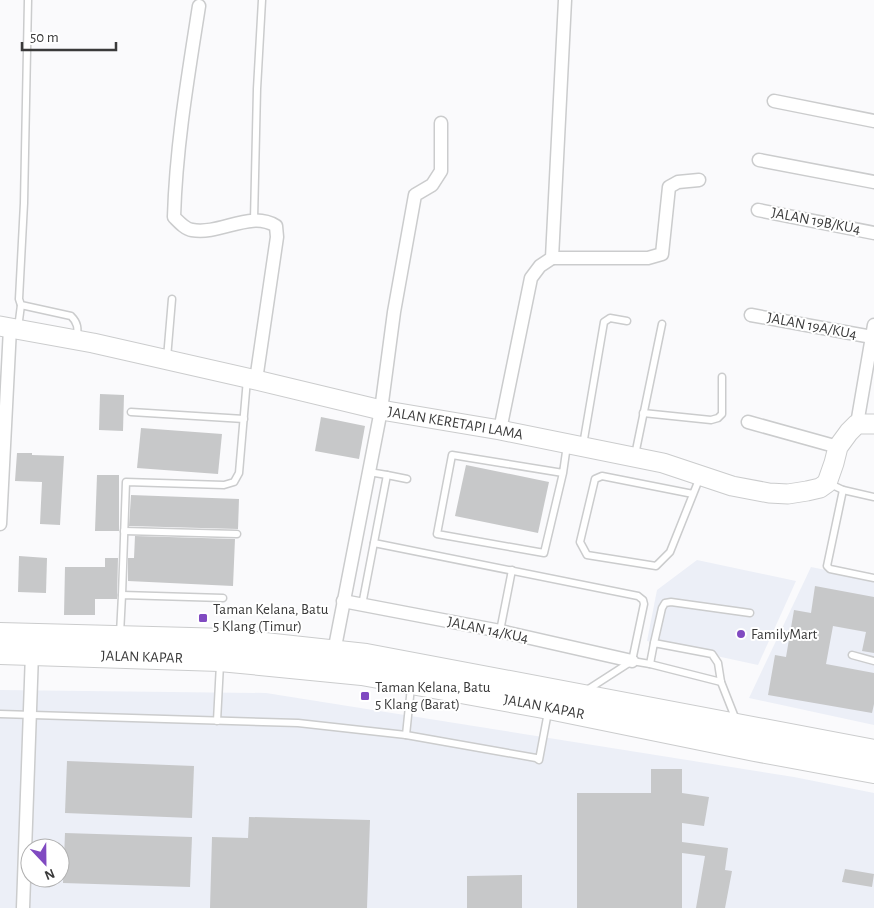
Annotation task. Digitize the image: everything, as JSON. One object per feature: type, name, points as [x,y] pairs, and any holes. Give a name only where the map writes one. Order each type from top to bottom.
[{"type":"highway","name":"JALAN KAPAR","points":[[0,635],[229,641],[366,656],[874,752]]},
{"type":"highway","name":"JALAN KAPAR","points":[[0,652],[220,659],[362,673],[549,707],[874,771]]},
{"type":"street","points":[[552,258],[565,0]]},
{"type":"street","points":[[199,6],[182,111],[175,170],[174,217],[191,230],[215,230],[254,220],[268,222],[276,226],[277,237],[252,378]]},
{"type":"street","points":[[774,101],[874,121]]},
{"type":"street","points":[[334,652],[381,410],[394,312],[408,232],[416,195],[432,185],[442,171],[441,123]]},
{"type":"street","points":[[759,160],[874,182]]},
{"type":"street","points":[[500,430],[531,278],[540,266],[552,258],[648,258],[662,254],[668,187],[678,182],[699,180]]},
{"type":"street","name":"JALAN 19B/KU4","points":[[758,210],[874,233]]},
{"type":"street","name":"JALAN 19A/KU4","points":[[751,315],[873,331]]},
{"type":"street","points":[[0,524],[9,328]]},
{"type":"street","name":"JALAN KERETAPI LAMA","points":[[9,328],[76,339],[167,359],[381,410],[500,430],[663,463],[732,486],[769,493],[788,494],[835,487]]},
{"type":"street","points":[[835,487],[834,463],[838,447],[848,432],[865,424],[873,331]]},
{"type":"street","points":[[748,422],[838,447]]},
{"type":"street","name":"JALAN 14/KU4","points":[[343,601],[500,631],[632,661]]},
{"type":"street","points":[[23,908],[32,653]]},
{"type":"lane","points":[[9,328],[21,304],[19,299],[24,203],[28,0]]},
{"type":"lane","points":[[254,220],[257,89],[262,0]]},
{"type":"lane","points":[[167,359],[172,299]]},
{"type":"lane","points":[[21,304],[71,316],[76,320],[78,327],[76,339]]},
{"type":"lane","points":[[562,473],[452,455],[437,534],[544,553],[562,473],[575,445],[604,322],[610,318],[627,321]]},
{"type":"lane","points":[[635,457],[662,324]]},
{"type":"lane","points":[[643,412],[711,420],[718,418],[722,414],[722,377]]},
{"type":"lane","points":[[120,638],[126,482],[224,485],[234,482],[239,473],[244,419],[252,378]]},
{"type":"lane","points":[[131,412],[244,419]]},
{"type":"lane","points":[[369,472],[407,479]]},
{"type":"lane","points":[[362,605],[387,475]]},
{"type":"lane","points":[[694,494],[602,476],[595,479],[580,542],[587,554],[656,566],[670,552],[694,494],[701,475]]},
{"type":"lane","points":[[874,497],[835,487],[827,566],[830,569],[874,578]]},
{"type":"lane","points":[[124,531],[237,534]]},
{"type":"lane","points":[[374,543],[638,596],[643,600],[644,604],[632,661]]},
{"type":"lane","points":[[500,631],[512,570]]},
{"type":"lane","points":[[122,595],[223,598]]},
{"type":"lane","points":[[650,664],[662,608],[665,603],[671,602],[750,613]]},
{"type":"lane","points":[[654,643],[712,654],[718,663],[721,682],[739,726]]},
{"type":"lane","points":[[852,655],[874,661]]},
{"type":"lane","points":[[217,721],[220,659]]},
{"type":"lane","points":[[580,695],[632,661],[721,682]]},
{"type":"lane","points":[[406,735],[412,682]]},
{"type":"lane","points":[[0,714],[298,723],[406,735],[539,760],[549,707]]},
{"type":"shaded area","points":[[697,560],[796,581],[758,665],[647,641],[657,590]]},
{"type":"shaded area","points":[[811,567],[874,580],[874,725],[749,698]]},
{"type":"shaded area","points":[[0,690],[266,693],[794,777],[874,793],[874,908],[0,908]]},
{"type":"building","points":[[100,394],[124,395],[123,431],[99,430]]},
{"type":"building","points":[[321,417],[365,426],[359,459],[315,451]]},
{"type":"building","points":[[141,428],[222,434],[218,474],[137,468]]},
{"type":"building","points":[[17,453],[64,456],[60,525],[40,524],[42,482],[15,481]]},
{"type":"building","points":[[466,465],[549,482],[538,533],[455,516]]},
{"type":"building","points":[[97,475],[119,475],[119,531],[95,531]]},
{"type":"building","points":[[131,495],[239,499],[238,529],[129,526]]},
{"type":"building","points":[[135,536],[235,539],[233,586],[128,581],[128,558],[134,558]]},
{"type":"building","points":[[19,556],[47,558],[46,593],[18,592]]},
{"type":"building","points":[[105,558],[118,558],[117,599],[95,599],[95,615],[64,615],[65,567],[105,567]]},
{"type":"building","points":[[815,586],[874,597],[874,653],[862,651],[866,632],[833,626],[826,664],[874,673],[874,704],[872,713],[768,695],[775,655],[786,657],[794,610],[811,613]]},
{"type":"building","points":[[67,761],[194,766],[192,818],[65,813]]},
{"type":"building","points":[[651,769],[682,769],[682,793],[709,797],[704,826],[682,823],[682,842],[728,848],[725,870],[732,871],[725,908],[696,908],[705,856],[682,853],[682,908],[577,908],[577,793],[651,793]]},
{"type":"building","points":[[249,817],[370,820],[367,908],[210,908],[212,837],[248,838]]},
{"type":"building","points":[[65,833],[192,837],[190,887],[70,883],[70,838],[65,838]]},
{"type":"building","points":[[845,869],[874,874],[872,887],[842,882]]},
{"type":"building","points":[[522,875],[522,908],[467,908],[467,876]]},
{"type":"place","name":"Taman Kelana, Batu 5 Klang (Timur)","points":[[203,618]]},
{"type":"place","name":"FamilyMart","points":[[741,634]]},
{"type":"place","name":"Taman Kelana, Batu 5 Klang (Barat)","points":[[365,696]]}]
